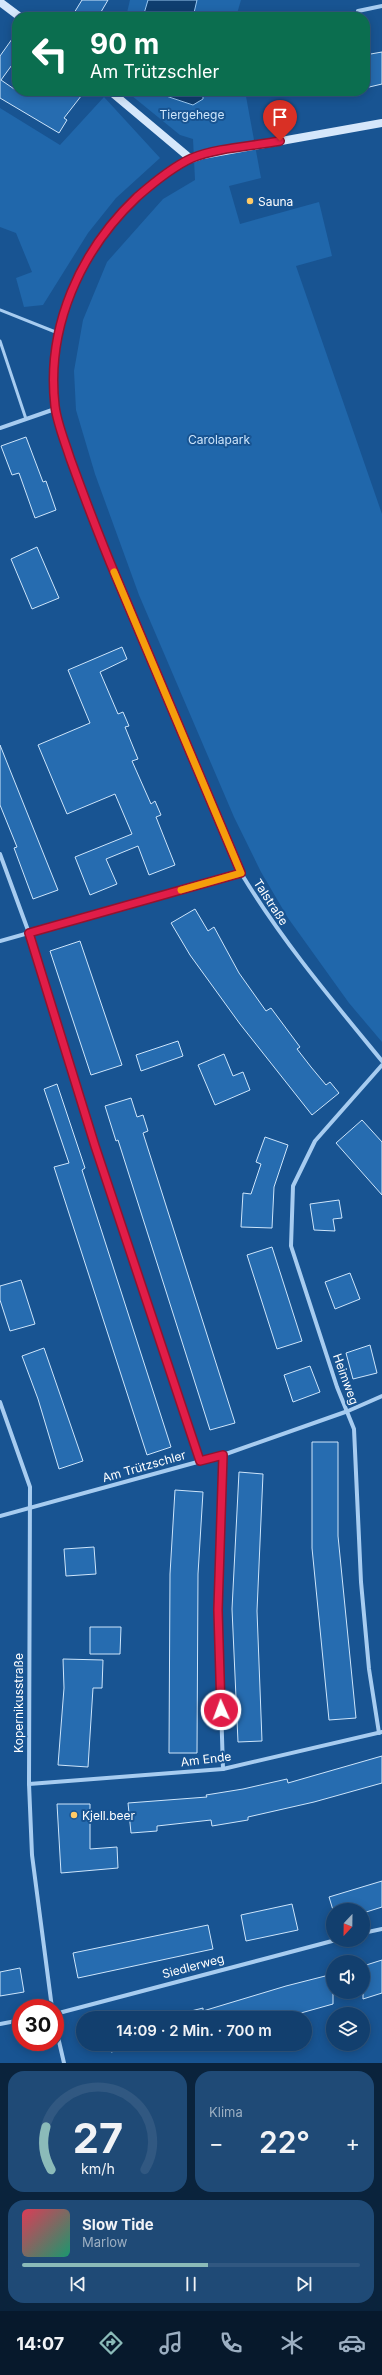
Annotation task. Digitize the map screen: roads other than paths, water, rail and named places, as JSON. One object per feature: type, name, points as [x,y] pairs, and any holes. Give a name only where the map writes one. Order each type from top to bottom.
[{"type":"street","points":[[0,2],[13,12]]},
{"type":"street","points":[[358,11],[382,6]]},
{"type":"street","points":[[116,96],[190,159],[203,154],[382,123]]},
{"type":"street","name":"Talstraße","points":[[190,159],[153,183],[105,231],[84,262],[66,302],[58,332],[53,378],[55,409],[94,524],[241,873],[262,908],[297,957],[382,1061]]},
{"type":"street","points":[[0,428],[55,409]]},
{"type":"street","points":[[0,854],[29,933],[95,1146],[200,1461]]},
{"type":"street","points":[[0,941],[241,873]]},
{"type":"street","name":"Heimweg","points":[[380,1733],[369,1670],[361,1582],[354,1429],[337,1387],[291,1246],[294,1186],[315,1142],[382,1065]]},
{"type":"street","name":"Am Trützschler","points":[[0,1516],[223,1455],[348,1411],[382,1396]]},
{"type":"street","name":"Kopernikusstraße","points":[[0,1402],[30,1487],[28,1784],[32,1855],[51,1999]]},
{"type":"street","points":[[223,1455],[218,1610],[223,1769]]},
{"type":"street","name":"Am Ende","points":[[28,1784],[223,1769],[380,1733]]},
{"type":"street","points":[[370,1931],[382,1928]]},
{"type":"street","name":"Siedlerweg","points":[[64,2012],[326,1943]]},
{"type":"street","points":[[0,2024],[12,2022]]},
{"type":"street","points":[[61,2051],[64,2063]]},
{"type":"lane","points":[[0,310],[58,332]]},
{"type":"lane","points":[[0,342],[26,419]]},
{"type":"place","name":"Sauna","points":[[250,201]]},
{"type":"place","name":"Kjell.beer","points":[[74,1815]]},
{"type":"park label","name":"Tiergehege","points":[[192,114]]},
{"type":"park label","name":"Carolapark","points":[[219,439]]}]
